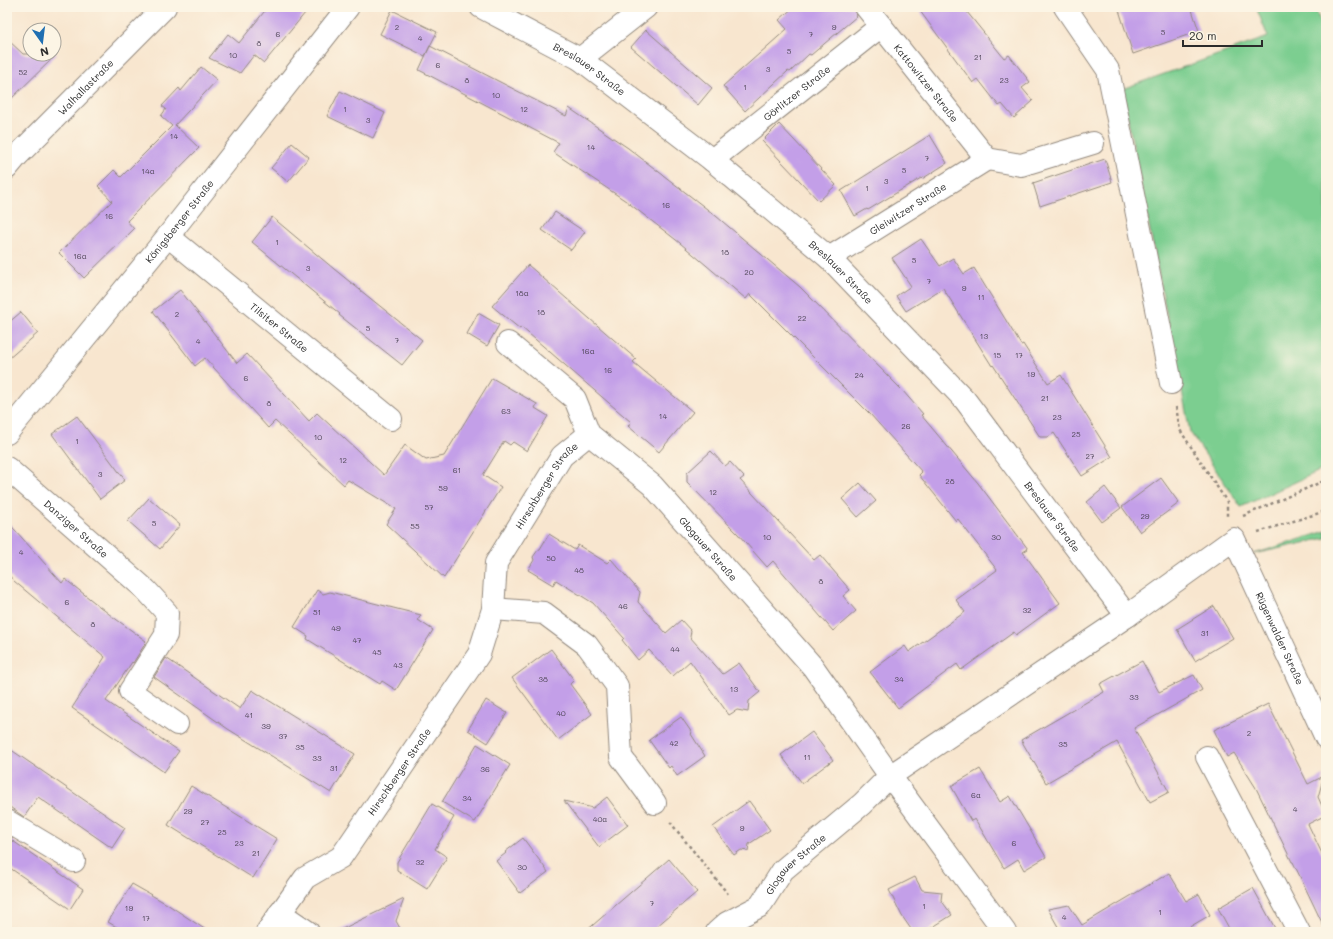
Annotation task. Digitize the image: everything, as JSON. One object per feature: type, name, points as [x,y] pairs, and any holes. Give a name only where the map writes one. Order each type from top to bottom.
[{"type":"street","name":"Walhallastraße","points":[[10,156],[165,7]]},
{"type":"street","name":"Königsberger Straße","points":[[7,433],[168,236],[348,7]]},
{"type":"street","name":"Breslauer Straße","points":[[482,7],[580,59],[712,160],[829,258],[965,400],[1127,616]]},
{"type":"street","points":[[580,59],[646,7]]},
{"type":"street","name":"Kattowitzer Straße","points":[[866,7],[987,159]]},
{"type":"street","points":[[1065,7],[1108,70],[1171,383]]},
{"type":"street","name":"Görlitzer Straße","points":[[712,160],[881,26]]},
{"type":"street","points":[[987,159],[1020,165],[1094,143]]},
{"type":"street","name":"Gleiwitzer Straße","points":[[829,258],[987,159]]},
{"type":"street","name":"Tilsiter Straße","points":[[168,236],[391,419]]},
{"type":"street","name":"Glogauer Straße","points":[[508,343],[575,399],[589,434],[652,485],[813,667],[890,776],[1005,932]]},
{"type":"street","name":"Hirschberger Straße","points":[[267,932],[305,878],[341,857],[479,654],[493,609],[496,563],[562,456],[589,434]]},
{"type":"street","name":"Danziger Straße","points":[[7,468],[146,590],[167,613],[166,635],[130,691],[177,724]]},
{"type":"street","points":[[890,776],[1127,616],[1230,531]]},
{"type":"street","name":"Rügenwalder Straße","points":[[1230,531],[1326,738]]},
{"type":"street","points":[[493,609],[544,613],[587,645],[617,686],[621,757],[655,803]]},
{"type":"street","points":[[1207,757],[1299,932]]},
{"type":"street","name":"Glogauer Straße","points":[[717,932],[727,923],[760,906],[783,870],[862,804],[890,776]]},
{"type":"street","points":[[7,820],[74,861]]},
{"type":"street","points":[[280,913],[308,932]]},
{"type":"path","points":[[1171,383],[1180,430],[1227,502],[1230,531]]},
{"type":"path","points":[[1230,531],[1326,480]]},
{"type":"path","points":[[1230,531],[1326,511]]},
{"type":"path","points":[[655,803],[729,896],[760,906]]},
{"type":"green space","points":[[1256,7],[1315,7],[1326,40],[1326,468],[1241,507],[1190,432],[1122,89],[1268,37]]},
{"type":"green space","points":[[1326,531],[1326,538],[1254,554]]},
{"type":"building","points":[[268,7],[310,7],[264,63],[254,55],[240,73],[209,58],[228,34],[239,43]]},
{"type":"building","points":[[794,7],[854,7],[857,16],[811,55],[809,54],[790,72],[788,71],[745,111],[723,86],[787,29],[779,20]]},
{"type":"building","points":[[917,7],[963,7],[1004,58],[1009,55],[1030,82],[1022,88],[1033,101],[1014,118],[1002,104],[999,106],[978,79],[973,83]]},
{"type":"building","points":[[1118,7],[1191,7],[1199,31],[1133,54]]},
{"type":"building","points":[[392,10],[437,32],[425,56],[380,34]]},
{"type":"building","points":[[646,30],[712,88],[698,105],[631,47]]},
{"type":"building","points":[[7,39],[22,53],[22,62],[49,62],[7,103]]},
{"type":"building","points":[[430,46],[566,116],[569,108],[628,148],[716,216],[800,287],[902,390],[923,414],[921,415],[978,483],[1028,549],[1023,552],[1060,603],[1016,635],[1014,632],[961,670],[957,664],[898,708],[870,672],[905,646],[909,652],[965,612],[956,600],[997,570],[958,519],[956,521],[919,475],[922,472],[870,414],[750,294],[746,299],[680,243],[626,201],[553,152],[559,143],[419,70]]},
{"type":"building","points":[[201,67],[217,80],[175,125],[199,148],[127,221],[134,229],[84,278],[59,253],[112,201],[98,186],[114,170],[121,177],[172,126],[161,116],[166,109],[162,106],[179,88],[181,91]]},
{"type":"building","points":[[340,91],[385,113],[373,138],[327,116]]},
{"type":"building","points":[[779,124],[836,185],[819,201],[762,141]]},
{"type":"building","points":[[930,135],[947,163],[922,179],[921,178],[868,210],[867,209],[855,216],[841,191]]},
{"type":"building","points":[[292,143],[309,157],[288,182],[271,168]]},
{"type":"building","points":[[1105,159],[1112,182],[1040,206],[1033,183]]},
{"type":"building","points":[[555,212],[585,232],[571,250],[542,230]]},
{"type":"building","points":[[272,217],[422,340],[402,365],[339,315],[340,314],[252,242]]},
{"type":"building","points":[[921,239],[940,266],[953,258],[964,274],[974,268],[1021,345],[1023,344],[1048,383],[1061,375],[1112,457],[1082,476],[1054,433],[1048,437],[1040,437],[993,365],[992,366],[943,288],[906,311],[896,296],[911,286],[892,258]]},
{"type":"building","points":[[528,265],[636,359],[633,362],[693,412],[659,452],[628,426],[631,422],[521,327],[520,329],[492,306]]},
{"type":"building","points":[[180,290],[237,363],[247,354],[309,421],[317,413],[384,475],[405,445],[426,460],[444,456],[492,378],[537,404],[535,408],[548,416],[527,451],[513,442],[510,445],[504,441],[483,475],[501,487],[444,578],[386,524],[396,509],[348,480],[344,485],[275,421],[268,428],[205,358],[195,366],[153,311]]},
{"type":"building","points":[[21,312],[38,333],[7,360],[7,324]]},
{"type":"building","points":[[478,313],[499,325],[487,346],[467,334]]},
{"type":"building","points":[[77,416],[125,480],[100,499],[52,434]]},
{"type":"building","points":[[711,451],[725,466],[730,462],[744,477],[740,480],[814,560],[820,555],[850,590],[843,596],[856,611],[833,631],[773,561],[767,567],[738,534],[687,482],[687,473]]},
{"type":"building","points":[[1161,478],[1179,503],[1140,532],[1122,507]]},
{"type":"building","points":[[860,483],[876,501],[858,517],[842,499]]},
{"type":"building","points":[[1105,487],[1121,508],[1102,522],[1087,502]]},
{"type":"building","points":[[149,498],[180,525],[160,549],[128,521]]},
{"type":"building","points":[[7,521],[62,583],[65,579],[146,641],[133,663],[132,662],[106,701],[179,751],[164,772],[72,708],[105,657],[14,581],[7,573]]},
{"type":"building","points":[[549,534],[575,550],[578,545],[607,563],[611,559],[640,592],[638,602],[666,633],[681,620],[691,631],[690,637],[723,674],[739,663],[760,692],[749,701],[748,712],[737,710],[729,715],[690,661],[673,676],[649,650],[638,660],[622,640],[624,638],[593,603],[556,580],[553,585],[528,570],[534,560],[533,557]]},
{"type":"building","points":[[317,590],[323,594],[330,592],[421,615],[418,620],[433,630],[396,690],[382,681],[380,684],[349,665],[307,639],[308,636],[294,627]]},
{"type":"building","points":[[1214,606],[1233,638],[1195,661],[1177,629]]},
{"type":"building","points":[[551,649],[574,680],[570,684],[592,714],[558,740],[512,678]]},
{"type":"building","points":[[166,658],[240,709],[252,690],[355,754],[331,793],[228,729],[154,677]]},
{"type":"building","points":[[1142,661],[1159,692],[1194,675],[1202,690],[1134,728],[1169,792],[1150,802],[1117,742],[1046,783],[1021,740],[1104,692],[1100,684]]},
{"type":"building","points":[[486,700],[507,713],[488,743],[468,730]]},
{"type":"building","points":[[1268,704],[1308,784],[1324,776],[1318,797],[1326,815],[1308,824],[1326,862],[1326,931],[1256,788],[1234,753],[1227,757],[1214,730]]},
{"type":"building","points":[[681,717],[705,756],[677,776],[671,766],[669,768],[649,740]]},
{"type":"building","points":[[812,732],[833,760],[802,783],[781,755]]},
{"type":"building","points":[[477,744],[510,765],[475,822],[442,802]]},
{"type":"building","points":[[7,747],[125,828],[112,848],[38,797],[24,817],[7,805]]},
{"type":"building","points":[[980,769],[1000,802],[1010,796],[1046,857],[1024,870],[1018,859],[1004,868],[975,819],[971,821],[951,786]]},
{"type":"building","points":[[191,786],[277,839],[253,878],[168,825]]},
{"type":"building","points":[[607,797],[628,825],[599,847],[564,801],[593,808]]},
{"type":"building","points":[[749,801],[770,830],[749,844],[748,851],[741,850],[734,855],[713,827]]},
{"type":"building","points":[[432,804],[454,817],[435,849],[447,857],[427,889],[397,870],[397,862]]},
{"type":"building","points":[[7,837],[83,889],[70,909],[7,866]]},
{"type":"building","points":[[523,838],[548,872],[520,893],[496,861]]},
{"type":"building","points":[[669,859],[697,892],[650,932],[585,932]]},
{"type":"building","points":[[1169,873],[1186,901],[1199,894],[1210,915],[1181,932],[1061,932],[1048,909],[1069,905],[1082,925]]},
{"type":"building","points":[[915,877],[922,890],[942,892],[941,900],[952,915],[925,932],[913,932],[902,916],[889,890]]},
{"type":"building","points":[[132,884],[167,904],[209,932],[125,932],[108,922]]},
{"type":"building","points":[[1253,888],[1277,932],[1231,932],[1218,908]]},
{"type":"building","points":[[404,899],[396,921],[402,932],[336,932]]}]
